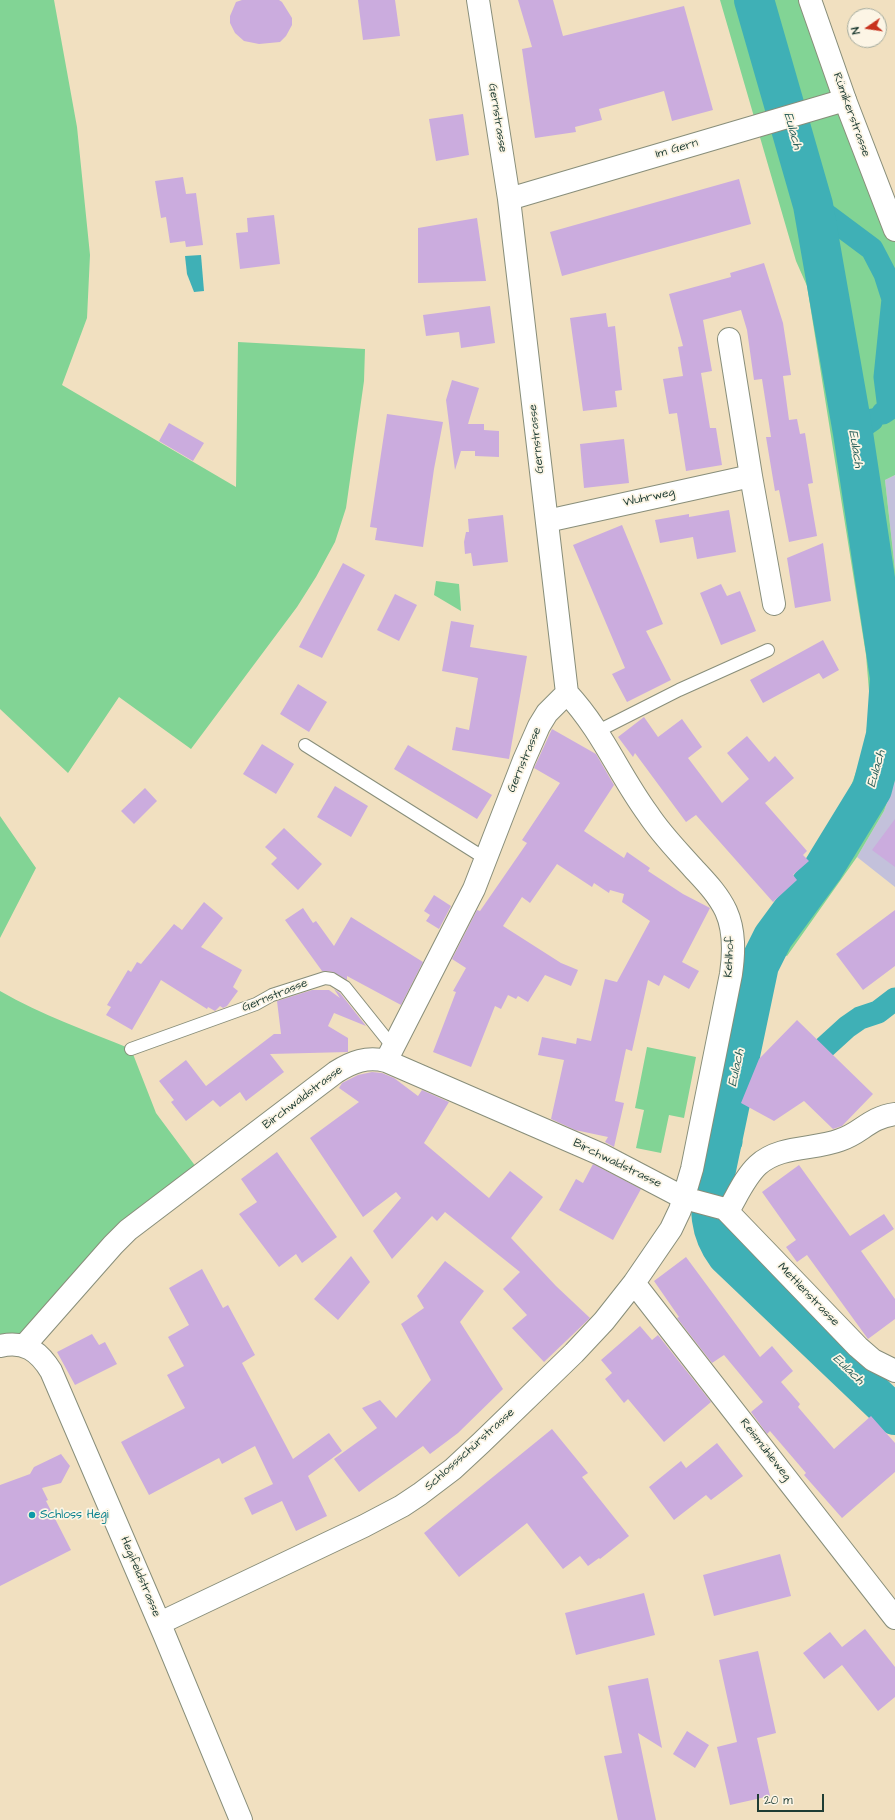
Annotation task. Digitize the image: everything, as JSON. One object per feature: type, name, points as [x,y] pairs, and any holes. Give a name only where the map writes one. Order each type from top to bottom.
[{"type":"street","name":"Gernstrasse","points":[[389,1054],[474,889],[524,760],[539,726],[547,713],[567,693],[509,199],[478,0]]},
{"type":"street","name":"Rümikerstrasse","points":[[810,0],[845,100],[895,230]]},
{"type":"street","name":"Im Gern","points":[[509,199],[845,100]]},
{"type":"street","points":[[729,339],[751,476],[774,604]]},
{"type":"street","name":"Wuhrweg","points":[[547,521],[751,476]]},
{"type":"street","name":"Kehlhof","points":[[567,693],[582,709],[598,731],[646,813],[664,836],[715,893],[727,912],[733,934],[734,948],[731,974],[692,1169],[691,1199]]},
{"type":"street","name":"Birchwaldstrasse","points":[[24,1346],[109,1249],[128,1230],[336,1072],[359,1060],[389,1054],[691,1199]]},
{"type":"street","points":[[691,1199],[725,1209],[750,1175],[764,1161],[788,1151],[841,1140],[873,1120],[895,1114]]},
{"type":"street","name":"Schlossschürstrasse","points":[[160,1623],[364,1526],[402,1506],[453,1469],[574,1354],[604,1321],[634,1283],[691,1199]]},
{"type":"street","name":"Mettlenstrasse","points":[[725,1209],[858,1348],[874,1360],[895,1371]]},
{"type":"street","name":"Reismühleweg","points":[[634,1283],[895,1618]]},
{"type":"street","points":[[0,1346],[15,1344],[24,1346]]},
{"type":"street","name":"Hegifeldstrasse","points":[[24,1346],[41,1356],[60,1389],[160,1623],[241,1820]]},
{"type":"lane","points":[[598,731],[679,690],[768,650]]},
{"type":"lane","points":[[305,745],[486,859]]},
{"type":"lane","name":"Gernstrasse","points":[[131,1049],[256,1004],[272,995],[325,978],[332,979],[345,986],[389,1054]]},
{"type":"shaded area","points":[[895,475],[895,570],[885,480]]},
{"type":"shaded area","points":[[895,780],[895,887],[857,857],[884,811]]},
{"type":"green space","points":[[0,0],[54,0],[77,127],[90,255],[87,318],[62,385],[236,487],[238,342],[365,349],[364,381],[346,508],[335,542],[316,577],[297,607],[191,749],[119,697],[68,773],[0,709]]},
{"type":"green space","points":[[720,0],[810,0],[895,230],[895,475],[885,480],[895,570],[895,780],[884,811],[857,857],[787,956],[776,952],[721,1207],[729,1238],[738,1249],[895,1400],[895,1429],[873,1411],[714,1248],[704,1228],[698,1201],[756,943],[811,862],[847,797],[864,750],[870,703],[866,655],[807,286],[796,261]]},
{"type":"green space","points":[[436,581],[459,584],[461,611],[434,595]]},
{"type":"green space","points":[[0,816],[36,868],[0,938]]},
{"type":"green space","points":[[0,991],[48,1015],[131,1049],[156,1113],[202,1175],[128,1230],[24,1346],[0,1346]]},
{"type":"green space","points":[[647,1047],[696,1057],[684,1118],[669,1115],[661,1153],[636,1148],[644,1110],[635,1108]]},
{"type":"water","points":[[201,255],[204,291],[194,292],[187,274],[185,256]]},
{"type":"building","points":[[242,0],[279,0],[282,2],[292,18],[292,25],[286,36],[280,42],[259,44],[244,41],[235,33],[230,23],[230,16],[236,2]]},
{"type":"building","points":[[358,0],[395,0],[400,36],[363,40]]},
{"type":"building","points":[[518,0],[553,0],[563,36],[684,6],[713,110],[672,121],[664,91],[599,109],[602,120],[575,127],[576,132],[535,138],[522,49],[532,47]]},
{"type":"building","points":[[463,114],[469,155],[436,161],[429,119]]},
{"type":"building","points":[[183,177],[186,194],[196,193],[203,245],[186,247],[185,241],[170,243],[166,217],[161,218],[155,181]]},
{"type":"building","points":[[739,179],[751,224],[562,276],[550,232]]},
{"type":"building","points":[[274,215],[280,264],[240,269],[236,233],[248,232],[247,218]]},
{"type":"building","points":[[477,218],[486,281],[418,283],[418,228]]},
{"type":"building","points":[[764,263],[783,323],[791,375],[783,376],[789,420],[797,419],[800,434],[805,433],[813,483],[808,484],[817,536],[789,542],[779,490],[775,491],[766,437],[771,437],[762,379],[754,380],[747,330],[741,310],[703,320],[712,371],[701,373],[710,428],[716,428],[722,465],[686,471],[677,413],[669,414],[663,379],[683,376],[678,347],[683,346],[669,294],[731,277],[730,273]]},
{"type":"building","points":[[490,306],[495,343],[461,348],[459,332],[426,336],[423,315]]},
{"type":"building","points":[[606,313],[608,327],[615,326],[622,390],[615,391],[617,407],[583,411],[570,318]]},
{"type":"building","points":[[452,380],[479,388],[468,424],[484,424],[484,430],[499,431],[499,457],[475,456],[475,451],[461,451],[455,470],[446,400]]},
{"type":"building","points":[[387,414],[443,422],[434,469],[423,547],[375,540],[377,528],[370,527]]},
{"type":"building","points":[[169,423],[204,443],[193,461],[159,441]]},
{"type":"building","points":[[624,439],[629,483],[584,488],[580,444]]},
{"type":"building","points":[[729,510],[736,552],[697,559],[693,537],[660,543],[655,520],[689,514],[689,517]]},
{"type":"building","points":[[503,515],[508,562],[473,566],[471,553],[465,554],[464,542],[466,532],[469,532],[468,519]]},
{"type":"building","points":[[622,525],[663,624],[646,631],[671,680],[627,702],[612,674],[625,668],[573,545]]},
{"type":"building","points":[[823,543],[831,601],[795,608],[787,558]]},
{"type":"building","points":[[343,563],[365,575],[322,658],[299,647]]},
{"type":"building","points":[[721,584],[727,596],[740,591],[756,631],[721,645],[700,593]]},
{"type":"building","points":[[395,594],[417,605],[399,641],[377,630]]},
{"type":"building","points":[[451,621],[474,625],[470,647],[527,656],[509,759],[452,750],[456,727],[469,730],[478,678],[442,671]]},
{"type":"building","points":[[823,640],[839,670],[823,679],[819,673],[763,703],[750,680]]},
{"type":"building","points":[[298,684],[327,702],[309,732],[280,714]]},
{"type":"building","points":[[644,717],[658,737],[682,719],[702,747],[688,758],[722,803],[749,779],[727,753],[747,736],[769,762],[775,756],[794,778],[765,803],[807,851],[803,855],[809,861],[793,875],[797,880],[773,902],[696,815],[686,822],[635,753],[633,757],[618,737]]},
{"type":"building","points":[[552,729],[596,754],[614,785],[584,831],[624,858],[627,852],[650,868],[648,871],[683,894],[710,908],[682,962],[699,971],[689,989],[664,975],[659,986],[648,980],[632,1051],[626,1049],[615,1101],[624,1103],[614,1147],[605,1142],[608,1137],[575,1130],[551,1119],[564,1060],[538,1055],[542,1037],[576,1044],[577,1038],[591,1041],[605,979],[617,982],[650,921],[622,902],[624,894],[610,890],[609,893],[594,883],[592,887],[557,864],[530,903],[522,897],[503,926],[561,963],[578,970],[571,986],[545,975],[528,1002],[518,996],[516,999],[508,995],[501,1009],[495,1006],[471,1067],[433,1052],[456,992],[453,991],[466,968],[452,959],[477,910],[480,911],[527,843],[522,840],[560,783],[534,768]]},
{"type":"building","points":[[262,744],[294,764],[276,794],[243,774]]},
{"type":"building","points":[[408,745],[492,795],[477,819],[394,769]]},
{"type":"building","points":[[335,786],[368,806],[351,837],[317,817]]},
{"type":"building","points":[[145,788],[157,801],[134,824],[121,811]]},
{"type":"building","points":[[895,819],[895,867],[872,850]]},
{"type":"building","points":[[284,828],[322,864],[298,890],[271,864],[277,858],[265,847]]},
{"type":"building","points":[[434,895],[451,906],[439,929],[426,921],[430,915],[424,911]]},
{"type":"building","points":[[204,902],[223,918],[201,947],[242,970],[233,987],[238,991],[227,1006],[223,1008],[220,1006],[215,1011],[208,1007],[207,1009],[161,980],[132,1030],[106,1015],[111,1007],[107,1005],[128,970],[131,972],[137,962],[141,964],[174,924],[182,930]]},
{"type":"building","points":[[303,908],[313,923],[316,921],[334,946],[351,917],[423,962],[401,1005],[347,976],[347,980],[333,972],[322,971],[285,920]]},
{"type":"building","points":[[895,910],[895,966],[863,990],[836,954]]},
{"type":"building","points":[[334,989],[340,993],[366,1026],[334,1013],[328,1026],[348,1038],[348,1052],[270,1054],[284,1072],[246,1101],[240,1092],[220,1107],[213,1100],[186,1121],[171,1102],[174,1100],[159,1081],[186,1060],[206,1086],[274,1034],[281,1034],[277,1001],[312,990],[329,990],[340,998]]},
{"type":"building","points":[[797,1020],[873,1094],[842,1126],[833,1129],[804,1101],[774,1121],[741,1103],[759,1059]]},
{"type":"building","points":[[372,1072],[382,1073],[394,1078],[418,1096],[422,1090],[449,1102],[424,1143],[489,1198],[510,1171],[543,1197],[511,1238],[556,1286],[590,1318],[544,1362],[512,1328],[527,1315],[503,1289],[520,1272],[445,1212],[437,1221],[432,1216],[392,1259],[373,1231],[401,1198],[396,1192],[363,1217],[310,1138],[359,1102],[339,1088],[342,1083],[358,1075]]},
{"type":"building","points":[[277,1152],[337,1237],[302,1263],[296,1254],[279,1267],[239,1214],[257,1202],[241,1179]]},
{"type":"building","points":[[593,1164],[641,1189],[613,1240],[559,1210],[576,1179],[583,1183]]},
{"type":"building","points":[[799,1165],[850,1236],[884,1214],[894,1229],[861,1251],[895,1299],[895,1319],[868,1339],[807,1255],[797,1262],[786,1247],[796,1240],[762,1192]]},
{"type":"building","points":[[351,1256],[370,1282],[338,1320],[314,1299]]},
{"type":"building","points":[[686,1257],[760,1357],[772,1346],[793,1371],[781,1382],[800,1404],[798,1407],[834,1449],[871,1416],[895,1443],[895,1472],[842,1518],[804,1475],[806,1473],[770,1431],[767,1434],[751,1412],[763,1402],[724,1355],[712,1363],[677,1318],[679,1317],[654,1281]]},
{"type":"building","points":[[445,1261],[484,1291],[460,1322],[503,1389],[458,1433],[430,1454],[423,1446],[359,1492],[334,1459],[377,1428],[362,1408],[380,1400],[396,1418],[431,1380],[401,1324],[424,1308],[417,1296]]},
{"type":"building","points":[[202,1269],[223,1308],[228,1305],[255,1355],[242,1363],[293,1459],[329,1433],[342,1451],[308,1476],[327,1516],[296,1531],[282,1501],[252,1515],[244,1498],[273,1484],[255,1446],[222,1464],[219,1458],[149,1495],[121,1442],[185,1408],[167,1375],[184,1366],[168,1337],[189,1325],[169,1288]]},
{"type":"building","points":[[640,1326],[652,1340],[658,1335],[711,1402],[664,1442],[628,1399],[624,1403],[605,1379],[612,1373],[601,1360]]},
{"type":"building","points":[[92,1334],[99,1345],[105,1342],[117,1364],[75,1385],[57,1352]]},
{"type":"building","points":[[552,1429],[588,1473],[582,1477],[629,1536],[600,1559],[599,1558],[588,1566],[580,1556],[563,1569],[527,1523],[459,1577],[424,1533]]},
{"type":"building","points":[[717,1443],[743,1476],[711,1500],[706,1495],[674,1520],[649,1487],[681,1461],[686,1468]]},
{"type":"building","name":"Schloss Hegi","points":[[61,1454],[70,1466],[61,1483],[42,1488],[48,1500],[46,1501],[71,1550],[0,1586],[0,1485],[30,1474],[34,1467]]},
{"type":"building","points":[[780,1554],[791,1596],[714,1616],[703,1575]]},
{"type":"building","points":[[644,1593],[655,1635],[576,1655],[565,1613]]},
{"type":"building","points":[[865,1629],[895,1667],[895,1697],[878,1711],[842,1665],[824,1679],[803,1653],[830,1632],[842,1647]]},
{"type":"building","points":[[758,1651],[776,1733],[757,1738],[770,1796],[730,1805],[717,1747],[737,1742],[719,1660]]},
{"type":"building","points":[[648,1678],[662,1748],[638,1733],[656,1820],[618,1820],[604,1756],[622,1753],[608,1686]]},
{"type":"building","points":[[687,1731],[709,1745],[695,1768],[673,1754]]},
{"type":"waterway","name":"Eulach","points":[[754,0],[813,205],[853,433],[890,678],[886,735],[872,789],[823,869],[773,937],[759,965],[714,1179],[711,1209],[717,1237],[727,1255],[895,1415]]},
{"type":"waterway","points":[[813,205],[872,249],[885,274],[893,299],[885,377],[889,409],[883,413]]},
{"type":"waterway","points":[[853,433],[872,420]]},
{"type":"waterway","points":[[825,1047],[847,1027],[860,1018],[878,1012],[895,999]]},
{"type":"waterway","points":[[721,1150],[731,1142]]},
{"type":"place","name":"Schloss Hegi","points":[[32,1515]]}]
